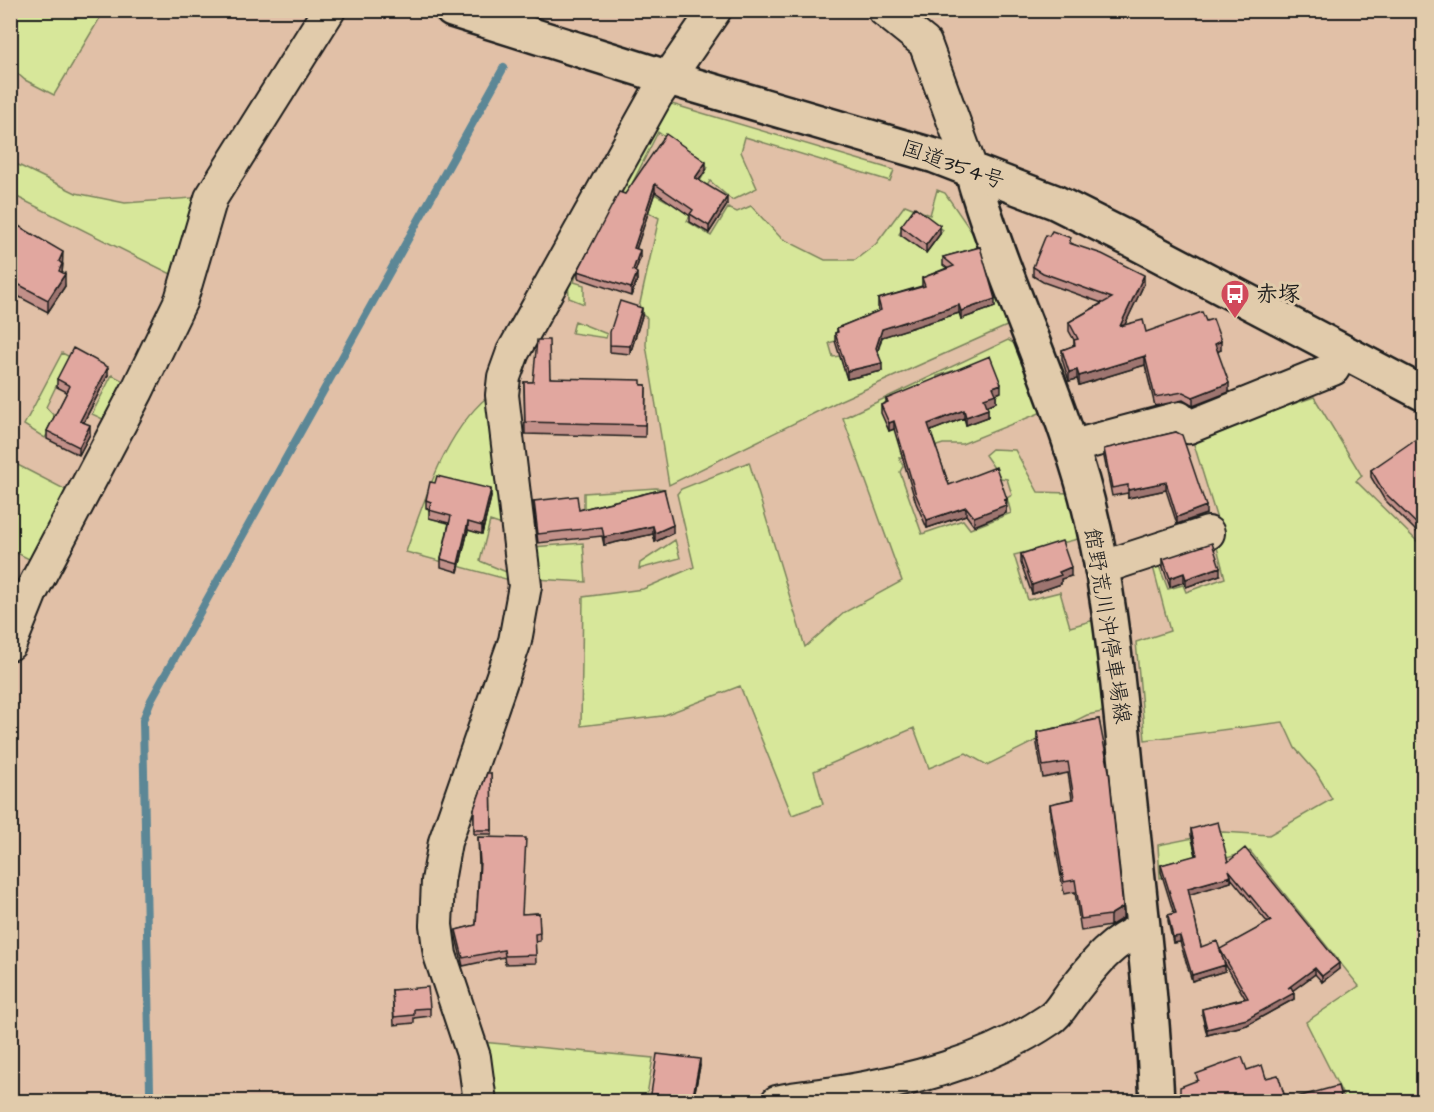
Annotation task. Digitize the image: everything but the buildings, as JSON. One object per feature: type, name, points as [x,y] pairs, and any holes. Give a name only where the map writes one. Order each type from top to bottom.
[{"type":"main road","name":"国道354号","points":[[452,10],[971,169],[1076,212],[1424,394]]},
{"type":"main road","name":"館野荒川沖停車場線","points":[[971,169],[998,252],[1082,482],[1101,568],[1119,700],[1143,929],[1157,1101]]},
{"type":"street","points":[[10,644],[31,592],[137,391],[181,300],[212,198],[328,10]]},
{"type":"street","points":[[480,1101],[474,1057],[440,955],[436,925],[438,881],[445,842],[515,641],[525,586],[505,424],[504,376],[513,351],[656,96],[715,10]]},
{"type":"street","points":[[884,10],[924,43],[971,169]]},
{"type":"street","points":[[1070,447],[1179,418],[1189,427],[1333,369],[1343,352]]},
{"type":"street","points":[[1101,568],[1208,533]]},
{"type":"street","points":[[777,1101],[836,1093],[925,1074],[972,1059],[1022,1037],[1053,1017],[1095,964],[1121,938],[1143,929]]},
{"type":"green space","points":[[11,10],[104,11],[54,95],[25,80],[11,68]]},
{"type":"green space","points":[[665,102],[894,170],[890,181],[745,137],[741,152],[757,188],[732,200],[710,181],[687,221],[711,236],[728,208],[737,212],[751,206],[781,238],[825,260],[855,260],[876,244],[905,205],[930,215],[937,190],[945,193],[978,241],[1009,325],[841,400],[669,485],[646,345],[647,318],[638,312],[659,218],[612,192]],"holes":[[[658,132],[708,167],[687,204],[673,194],[667,201],[633,182]],[[908,221],[933,222],[943,230],[926,253],[899,234]],[[924,293],[978,312],[959,313],[934,321]],[[907,299],[915,326],[886,335]],[[838,340],[882,371],[847,379],[840,356],[833,357],[829,343]]]},
{"type":"green space","points":[[16,164],[76,193],[125,203],[205,197],[177,277],[11,194],[10,171]]},
{"type":"green space","points":[[587,242],[574,282],[584,285],[584,304],[569,298],[568,278]]},
{"type":"green space","points":[[575,321],[607,334],[606,338],[572,333]]},
{"type":"green space","points":[[1008,340],[1017,345],[1042,412],[962,444],[943,444],[899,458],[903,466],[900,472],[922,534],[963,520],[970,529],[1011,513],[1007,498],[1012,495],[1007,479],[1001,478],[985,455],[992,449],[1015,450],[1038,492],[1068,493],[1078,539],[1014,555],[1028,600],[1060,592],[1070,627],[1094,620],[1107,711],[1087,715],[987,765],[966,753],[929,768],[914,728],[814,771],[823,804],[792,815],[740,686],[662,716],[581,726],[583,597],[643,589],[694,567],[677,494],[681,489],[749,462],[805,647],[845,612],[902,581],[843,418]],"holes":[[[952,371],[954,378],[988,416],[967,425],[964,418],[933,430],[937,376]]]},
{"type":"green space","points":[[62,353],[70,357],[46,407],[56,418],[45,438],[24,425]]},
{"type":"green space","points":[[112,375],[129,384],[109,422],[92,414]]},
{"type":"green space","points":[[496,390],[508,527],[490,521],[480,561],[516,576],[513,581],[406,552],[421,508],[440,464],[451,442],[479,405]],"holes":[[[431,510],[482,534],[468,530],[466,538],[451,524],[429,518]]]},
{"type":"green space","points":[[1314,397],[1362,476],[1356,481],[1423,547],[1423,1101],[1346,1101],[1306,1022],[1359,986],[1250,851],[1160,878],[1158,845],[1223,832],[1269,835],[1332,799],[1316,772],[1295,748],[1283,722],[1145,740],[1136,642],[1170,631],[1152,563],[1157,561],[1168,589],[1183,585],[1186,592],[1225,578],[1213,532],[1220,529],[1192,438]]},
{"type":"green space","points":[[10,461],[72,493],[35,562],[11,550]]},
{"type":"green space","points":[[665,489],[664,493],[584,515],[584,493]]},
{"type":"green space","points":[[675,540],[680,558],[639,569],[640,563]]},
{"type":"green space","points":[[583,543],[586,582],[535,579],[532,547]]},
{"type":"green space","points":[[481,1042],[653,1058],[646,1101],[490,1101]]},
{"type":"waterway","points":[[146,1102],[150,1091],[143,720],[151,700],[504,67]]},
{"type":"place","name":"赤塚","points":[[1235,320]]}]
